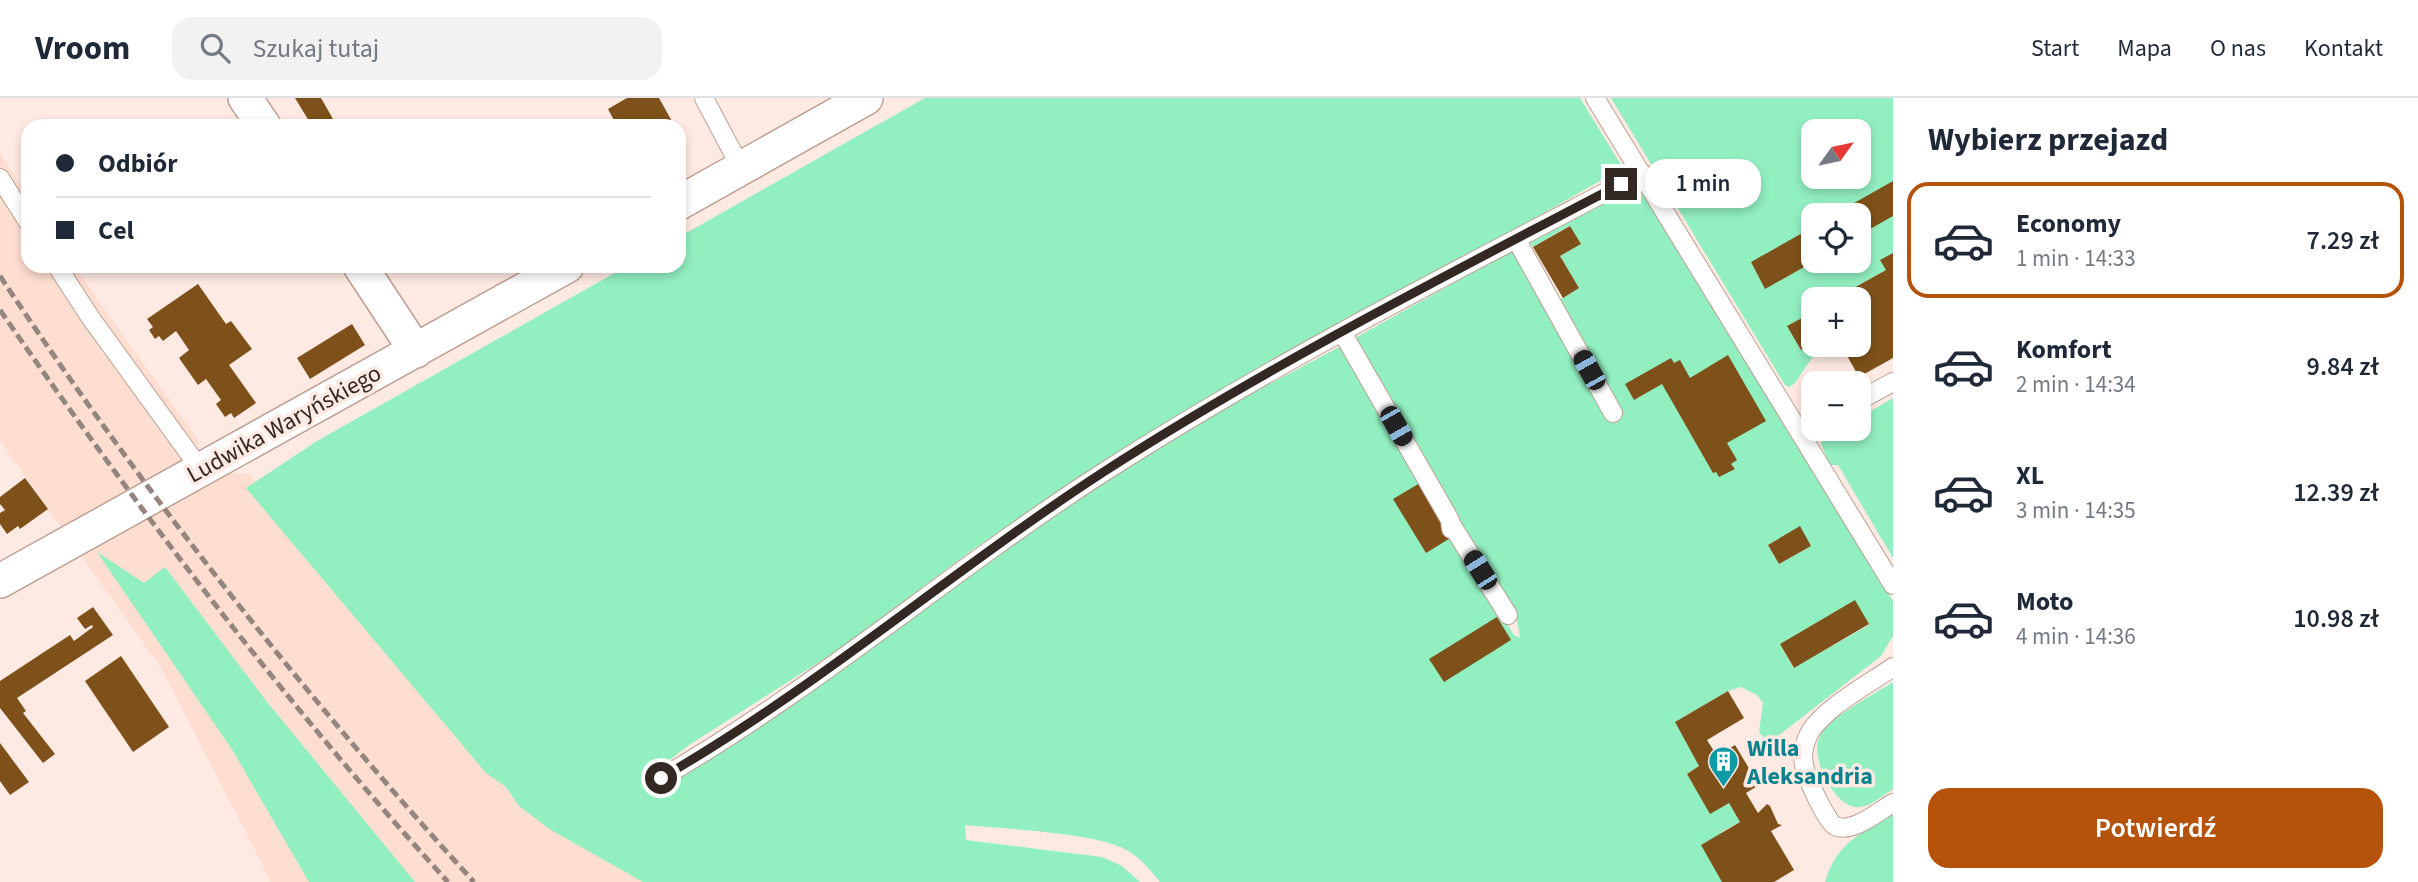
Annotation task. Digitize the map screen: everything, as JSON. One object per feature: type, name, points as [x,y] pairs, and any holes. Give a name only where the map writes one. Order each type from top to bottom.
[{"type":"street","points":[[245,98],[259,119]]},
{"type":"street","points":[[686,199],[866,98]]},
{"type":"street","points":[[365,273],[416,351]]},
{"type":"street","name":"Ludwika Waryńskiego","points":[[0,581],[555,273]]},
{"type":"lane","points":[[704,98],[741,168]]},
{"type":"lane","points":[[1595,98],[1801,421]]},
{"type":"lane","points":[[661,778],[755,718],[1015,531],[1172,429],[1342,332],[1642,173]]},
{"type":"lane","points":[[0,178],[21,211]]},
{"type":"lane","points":[[1516,239],[1613,413]]},
{"type":"lane","points":[[62,273],[90,317],[201,470]]},
{"type":"lane","points":[[1342,332],[1451,527],[1507,615]]},
{"type":"lane","points":[[1871,394],[1893,382]]},
{"type":"lane","points":[[1813,441],[1893,585]]},
{"type":"lane","points":[[1893,667],[1829,713],[1813,728],[1803,753],[1804,766],[1827,819],[1835,826],[1844,827],[1859,822],[1893,803]]},
{"type":"shaded area","points":[[0,153],[21,185],[21,273],[79,273],[200,443],[193,452],[209,472],[249,474],[492,768],[658,882],[271,882],[161,668],[0,441]]},
{"type":"green space","points":[[925,98],[1580,98],[1623,168],[1111,457],[975,548],[838,650],[689,745],[654,772],[652,784],[665,787],[688,773],[1027,532],[1193,425],[1341,346],[1452,537],[1514,635],[1520,638],[1517,620],[1463,533],[1355,338],[1515,249],[1617,424],[1617,413],[1560,300],[1579,288],[1560,256],[1581,244],[1569,226],[1533,247],[1530,243],[1638,185],[1893,601],[1893,636],[1881,656],[1773,740],[1763,737],[1759,732],[1763,703],[1757,695],[1741,687],[1728,691],[1675,722],[1699,766],[1687,774],[1710,813],[1729,803],[1740,822],[1721,832],[1722,882],[1160,882],[1130,852],[1116,845],[1075,836],[965,825],[966,840],[1102,857],[1122,866],[1140,882],[643,882],[551,830],[519,806],[506,787],[486,773],[246,488],[317,441],[615,273],[686,273],[686,233]],"holes":[[[1799,527],[1811,546],[1779,564],[1768,545]],[[1854,601],[1869,625],[1793,668],[1780,644]]]},
{"type":"green space","points":[[1611,98],[1893,98],[1893,253],[1886,270],[1856,287],[1801,287],[1801,319],[1788,326],[1801,350],[1801,357],[1813,357],[1789,387],[1785,385]]},
{"type":"green space","points":[[1893,398],[1893,558],[1838,465],[1830,465],[1821,444],[1823,441],[1871,441],[1871,411]]},
{"type":"green space","points":[[97,552],[144,583],[165,567],[267,702],[415,882],[309,882],[233,751]]},
{"type":"green space","points":[[1893,682],[1893,789],[1870,804],[1855,807],[1846,804],[1831,788],[1820,766],[1817,745],[1820,736],[1833,721]]},
{"type":"green space","points":[[1893,814],[1893,882],[1825,882],[1830,868],[1843,848]]},
{"type":"building","points":[[295,98],[321,98],[333,119],[308,119]]},
{"type":"building","points":[[627,98],[659,98],[671,119],[613,119],[608,109]]},
{"type":"building","points":[[1893,181],[1893,216],[1871,229],[1871,203],[1854,203]]},
{"type":"building","points":[[1570,226],[1581,244],[1560,256],[1579,288],[1563,298],[1533,247]]},
{"type":"building","points":[[1801,234],[1801,269],[1765,289],[1751,262]]},
{"type":"building","points":[[1893,253],[1893,358],[1870,371],[1856,371],[1848,357],[1871,357],[1871,287],[1856,287],[1886,270],[1880,260]]},
{"type":"building","points":[[198,284],[226,324],[231,321],[252,349],[229,365],[256,403],[234,418],[231,413],[225,417],[216,404],[221,400],[206,379],[198,385],[179,358],[189,350],[176,331],[163,341],[159,336],[155,339],[149,330],[153,327],[147,319]]},
{"type":"building","points":[[1801,318],[1801,350],[1787,326]]},
{"type":"building","points":[[352,324],[365,345],[310,379],[297,358]]},
{"type":"building","points":[[1728,355],[1766,421],[1727,443],[1737,460],[1731,464],[1735,469],[1719,477],[1716,472],[1713,473],[1662,384],[1634,400],[1625,384],[1671,358],[1674,363],[1680,360],[1690,378]]},
{"type":"building","points":[[25,478],[48,509],[20,529],[18,526],[7,534],[0,524],[0,513],[5,510],[0,504],[0,497]]},
{"type":"building","points":[[1420,483],[1452,537],[1426,553],[1393,499]]},
{"type":"building","points":[[1800,526],[1811,546],[1779,564],[1768,545]]},
{"type":"building","points":[[1855,600],[1869,624],[1794,668],[1780,644]]},
{"type":"building","points":[[93,607],[113,635],[17,698],[26,711],[23,713],[55,754],[43,763],[0,708],[0,681],[70,635],[74,641],[93,627],[92,625],[85,629],[77,618]]},
{"type":"building","points":[[1497,617],[1511,640],[1444,682],[1429,659]]},
{"type":"building","points":[[121,656],[169,727],[133,752],[85,681]]},
{"type":"building","name":"Willa Aleksandria","points":[[1728,691],[1744,718],[1707,740],[1717,756],[1735,745],[1759,785],[1746,793],[1758,813],[1767,804],[1778,824],[1782,825],[1771,831],[1794,870],[1774,882],[1722,882],[1701,845],[1740,822],[1729,803],[1710,814],[1687,774],[1699,766],[1675,722]]},
{"type":"building","points":[[0,743],[29,782],[10,795],[0,781]]},
{"type":"railway","points":[[0,276],[109,434],[225,588],[347,738],[474,882]]},
{"type":"railway","points":[[0,310],[105,459],[215,604],[329,745],[448,882]]},
{"type":"place","name":"Willa Aleksandria","points":[[1724,789]]},
{"type":"route","points":[[661,778],[841,659],[1015,531],[1172,429],[1342,332],[1621,184]]}]
